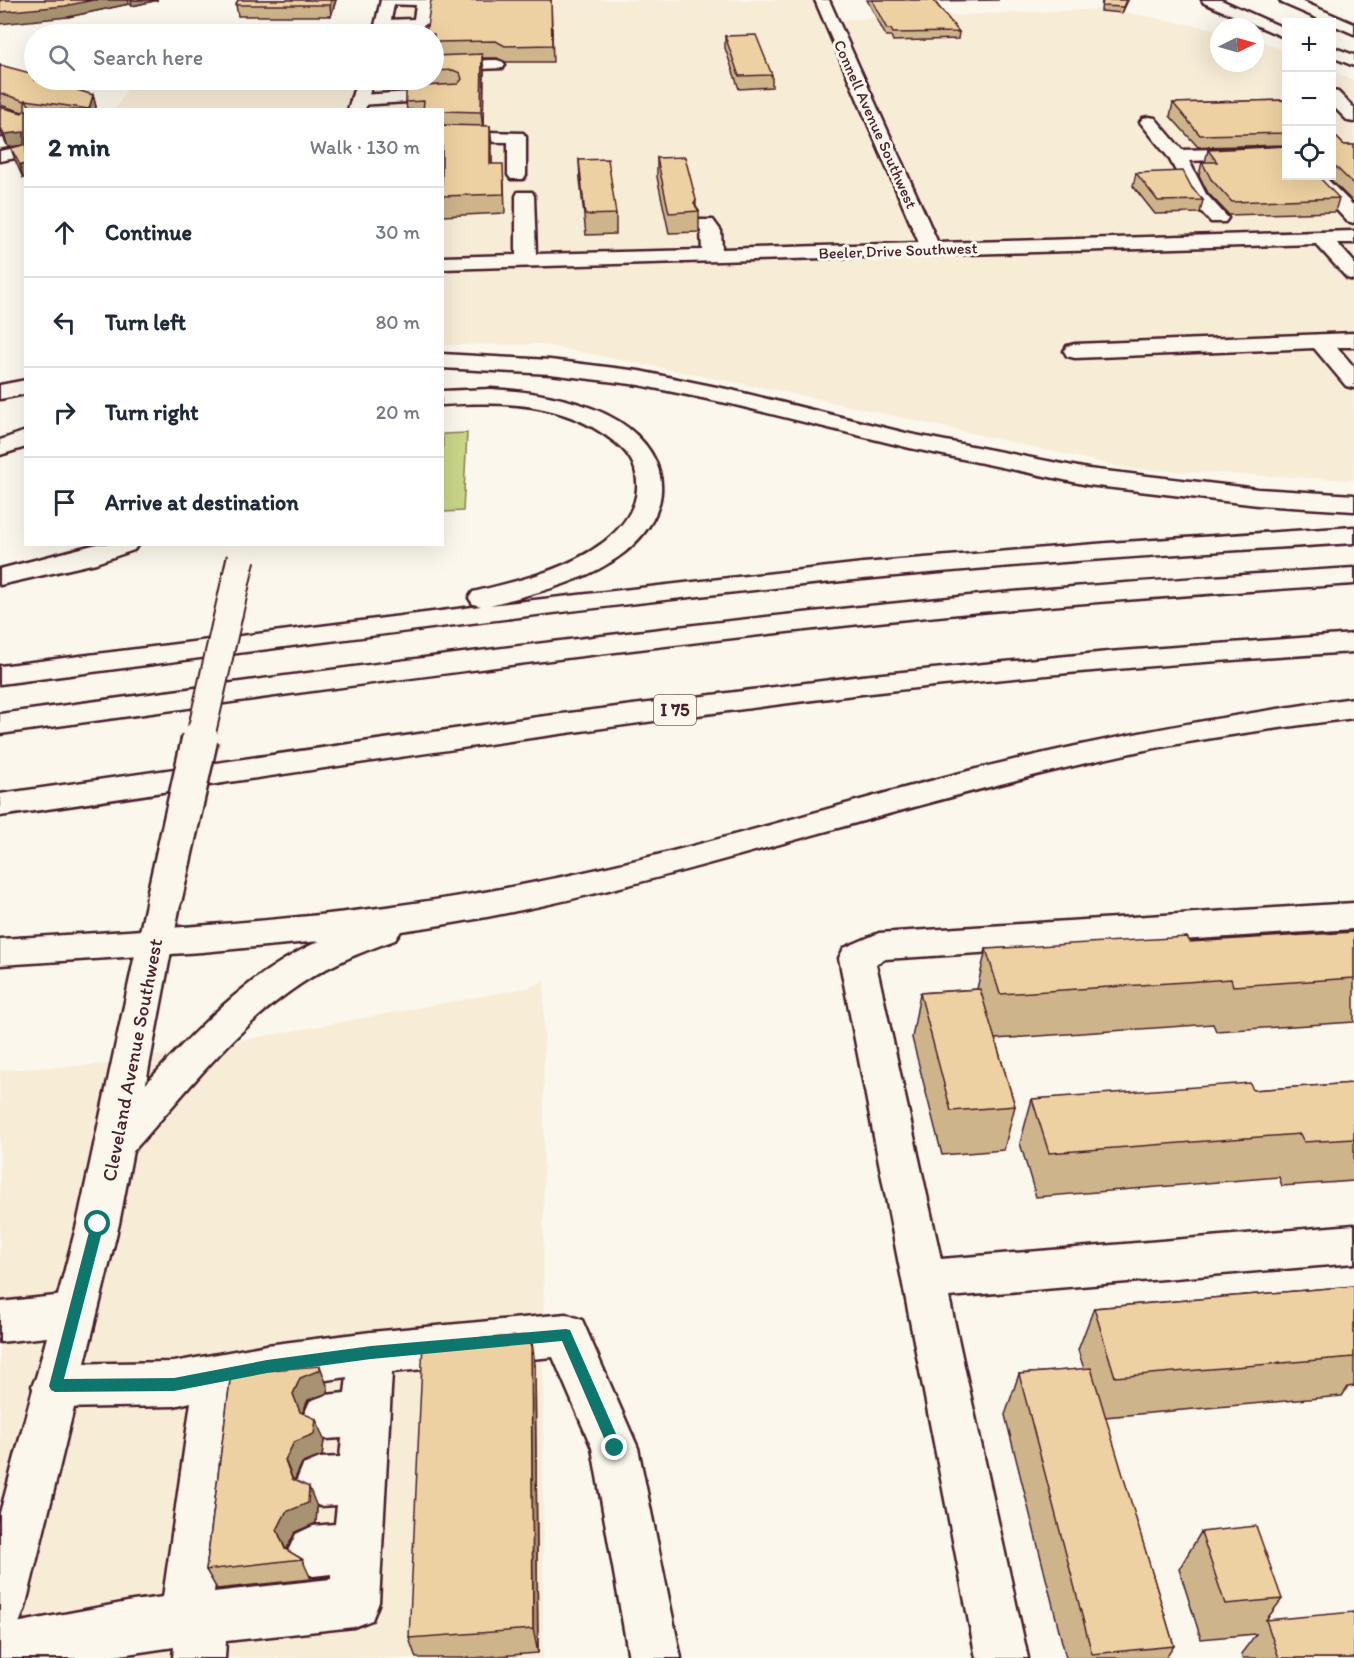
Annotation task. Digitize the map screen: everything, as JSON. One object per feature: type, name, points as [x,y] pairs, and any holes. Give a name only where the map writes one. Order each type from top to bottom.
[{"type":"main road","points":[[384,24],[388,1],[424,0],[421,23],[415,24]]},
{"type":"main road","name":"Connell Avenue Southwest","points":[[822,0],[932,249]]},
{"type":"main road","points":[[1209,0],[1282,32]]},
{"type":"main road","points":[[1235,0],[1282,21]]},
{"type":"main road","points":[[1287,0],[1354,29]]},
{"type":"main road","points":[[1336,45],[1354,52]]},
{"type":"main road","points":[[1336,54],[1354,61]]},
{"type":"main road","points":[[444,66],[497,65]]},
{"type":"main road","points":[[362,90],[357,106],[400,103],[454,95]]},
{"type":"main road","points":[[400,103],[405,90]]},
{"type":"main road","points":[[1336,100],[1354,117]]},
{"type":"main road","points":[[1149,122],[1177,156],[1198,196],[1218,218]]},
{"type":"main road","points":[[444,136],[517,137],[517,175]]},
{"type":"main road","points":[[0,156],[24,151]]},
{"type":"main road","points":[[1177,156],[1282,152]]},
{"type":"main road","points":[[1318,180],[1354,217]]},
{"type":"main road","points":[[525,196],[530,263]]},
{"type":"main road","points":[[706,224],[711,231],[712,255]]},
{"type":"main road","name":"Beeler Drive Southwest","points":[[444,263],[530,263],[576,249],[712,255],[1354,237]]},
{"type":"main road","points":[[1321,238],[1346,256],[1354,274]]},
{"type":"main road","points":[[1075,351],[1354,340]]},
{"type":"main road","points":[[1320,341],[1354,381]]},
{"type":"main road","points":[[444,361],[550,367],[639,378],[731,397],[921,444],[1088,477],[1258,497],[1354,502]]},
{"type":"main road","points":[[0,392],[24,387]]},
{"type":"main road","points":[[362,630],[512,591],[581,566],[608,551],[626,536],[641,517],[649,500],[651,482],[647,465],[636,447],[620,432],[597,419],[570,408],[539,400],[502,396],[444,398]]},
{"type":"main road","points":[[0,447],[24,439]]},
{"type":"main road","points":[[0,675],[678,591],[863,571],[1053,555],[1354,535]]},
{"type":"main road","points":[[0,577],[86,557],[119,546]]},
{"type":"main road","name":"Cleveland Avenue Southwest","points":[[0,1608],[116,1143],[164,899],[242,551]]},
{"type":"main road","points":[[0,724],[788,621],[1064,596],[1354,576]]},
{"type":"main road","name":"I 75","points":[[0,805],[646,713],[864,685],[1127,660],[1354,643]]},
{"type":"main road","points":[[0,952],[155,942],[428,916],[540,895],[626,874],[952,786],[1139,742],[1283,717],[1354,708]]},
{"type":"main road","points":[[116,1143],[184,1067],[264,990],[308,963],[356,940],[428,916]]},
{"type":"main road","points":[[1002,1658],[856,958],[879,946],[1354,916]]},
{"type":"main road","points":[[923,1280],[1354,1244]]},
{"type":"main road","points":[[0,1322],[74,1314]]},
{"type":"main road","points":[[55,1386],[174,1384],[267,1366],[371,1353],[566,1335],[615,1448],[655,1658]]},
{"type":"main road","points":[[0,1652],[133,1626],[196,1632],[354,1602],[336,1549],[346,1416],[371,1353]]},
{"type":"main road","points":[[196,1632],[224,1427],[217,1376]]},
{"type":"shaded area","points":[[389,0],[817,0],[827,20],[1108,9],[1210,28],[1210,72],[1264,72],[1264,42],[1282,50],[1282,180],[1336,180],[1336,73],[1354,80],[1354,480],[1131,469],[809,397],[540,344],[444,345],[444,108],[116,108],[127,90],[444,90],[444,24],[388,24]]},
{"type":"shaded area","points":[[544,981],[543,1658],[0,1658],[0,1070],[112,1064],[527,988]]},
{"type":"green space","points":[[467,433],[463,511],[444,512],[444,434]]},
{"type":"building","points":[[0,0],[93,0],[65,6],[0,12]]},
{"type":"building","points":[[238,0],[331,0],[330,5],[236,5]]},
{"type":"building","points":[[431,0],[551,0],[552,45],[505,46],[496,41],[444,42],[444,24],[427,24]]},
{"type":"building","points":[[872,0],[933,0],[959,32],[893,33],[891,29],[887,29]]},
{"type":"building","points":[[1103,0],[1126,0],[1123,7],[1102,6]]},
{"type":"building","points":[[756,35],[772,75],[739,76],[725,36]]},
{"type":"building","points":[[482,54],[481,112],[444,111],[444,108],[423,108],[424,101],[406,102],[406,90],[444,90],[444,85],[458,84],[462,79],[460,73],[453,70],[444,70],[444,56]]},
{"type":"building","points":[[0,65],[24,71],[24,90],[78,90],[93,95],[89,108],[26,100],[31,108],[25,108],[25,101],[0,93]]},
{"type":"building","points":[[1282,100],[1282,133],[1200,135],[1173,103]]},
{"type":"building","points":[[0,107],[22,113],[24,111],[24,132],[4,134],[0,126]]},
{"type":"building","points":[[444,125],[490,126],[490,164],[503,164],[504,194],[444,196]]},
{"type":"building","points":[[1336,137],[1344,145],[1354,145],[1354,185],[1336,167]]},
{"type":"building","points":[[24,145],[24,164],[20,165],[11,148]]},
{"type":"building","points":[[1282,146],[1282,180],[1322,180],[1339,198],[1232,202],[1211,179],[1202,162],[1217,162],[1208,150]]},
{"type":"building","points":[[685,157],[696,200],[694,204],[699,211],[669,213],[657,158]]},
{"type":"building","points":[[608,159],[616,214],[585,215],[579,160]]},
{"type":"building","points":[[1183,171],[1192,188],[1203,200],[1158,201],[1136,173]]},
{"type":"building","points":[[1354,932],[1354,978],[1233,986],[1231,979],[1000,994],[986,949],[1187,937],[1190,942]]},
{"type":"building","points":[[980,989],[1015,1106],[951,1111],[920,993]]},
{"type":"building","points":[[1250,1083],[1253,1090],[1354,1083],[1354,1139],[1304,1142],[1300,1134],[1049,1153],[1032,1099]]},
{"type":"building","points":[[1354,1286],[1354,1357],[1115,1377],[1094,1308]]},
{"type":"building","points":[[531,1335],[533,1629],[409,1638],[423,1343]]},
{"type":"building","points":[[320,1366],[320,1370],[300,1378],[293,1394],[300,1412],[316,1419],[314,1434],[294,1442],[285,1460],[292,1479],[309,1487],[308,1503],[286,1512],[277,1530],[285,1549],[302,1559],[206,1570],[231,1373]]},
{"type":"building","points":[[1091,1368],[1174,1646],[1092,1654],[1019,1374]]},
{"type":"building","points":[[1256,1526],[1282,1599],[1225,1604],[1201,1532]]},
{"type":"building","points":[[1354,1612],[1354,1658],[1279,1658],[1266,1620]]},
{"type":"route","points":[[98,1224],[55,1386],[174,1384],[267,1366],[371,1353],[566,1335],[615,1448]]}]
